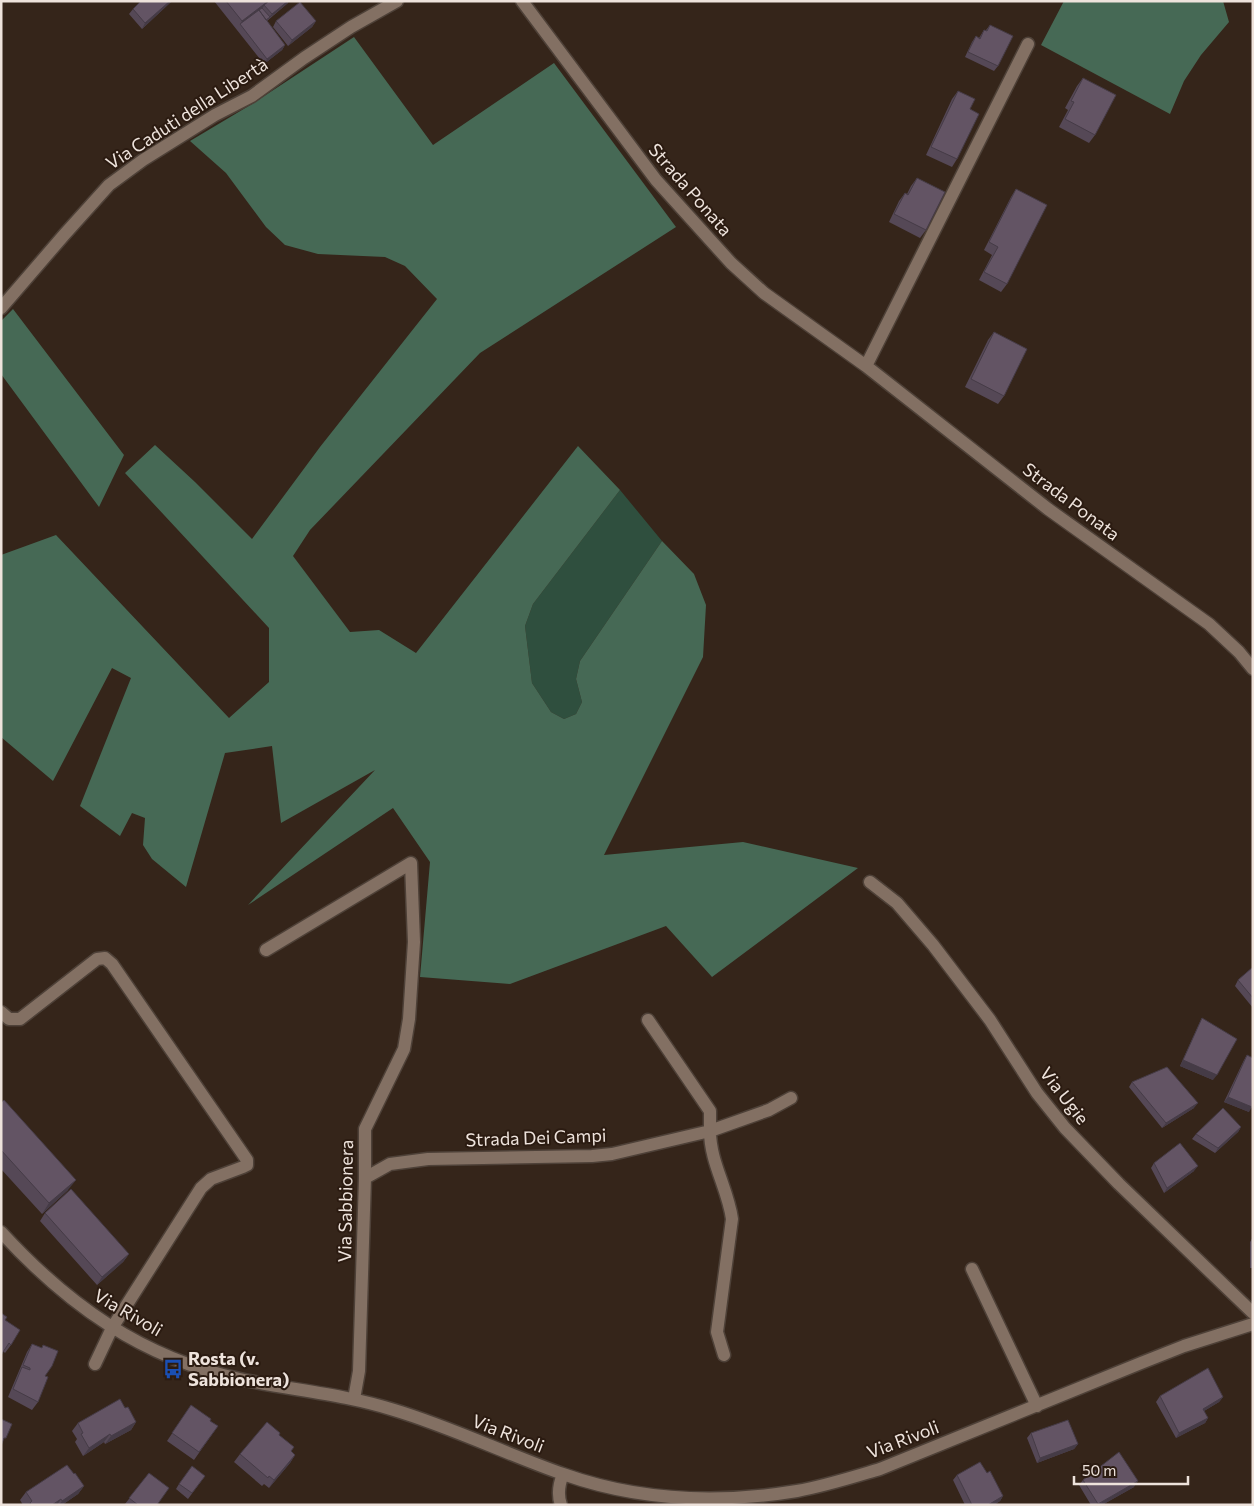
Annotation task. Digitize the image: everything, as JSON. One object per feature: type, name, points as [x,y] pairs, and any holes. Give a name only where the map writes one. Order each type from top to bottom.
[{"type":"street","name":"Via Caduti della Libertà","points":[[1,308],[109,185],[143,160],[215,115],[252,96],[351,27],[397,1]]},
{"type":"street","name":"Strada Ponata","points":[[522,1],[656,180],[731,263],[764,293],[866,366],[1048,509],[1209,624],[1239,652],[1253,669]]},
{"type":"street","points":[[866,366],[1028,44]]},
{"type":"street","name":"Via Sabbionera","points":[[266,950],[411,863],[414,942],[409,1019],[404,1049],[365,1128],[359,1371],[354,1399]]},
{"type":"street","name":"Via Ugie","points":[[870,882],[897,903],[933,945],[990,1020],[1037,1093],[1065,1128],[1119,1184],[1253,1313]]},
{"type":"street","points":[[1,1012],[9,1019],[20,1019],[97,959],[105,958],[112,964],[247,1160],[243,1168],[211,1179],[201,1188],[112,1328],[95,1364]]},
{"type":"street","points":[[648,1020],[710,1111],[710,1145],[730,1205],[732,1219],[717,1332],[724,1355]]},
{"type":"street","name":"Strada Dei Campi","points":[[365,1178],[390,1164],[402,1162],[612,1154],[710,1131],[769,1110],[791,1098]]},
{"type":"street","name":"Via Rivoli","points":[[1,1232],[58,1289],[88,1312],[112,1328],[158,1351],[211,1372],[241,1380],[354,1399],[420,1419],[563,1474],[624,1491],[661,1497],[707,1499],[754,1497],[799,1491],[840,1481],[880,1469],[1184,1346],[1253,1324]]},
{"type":"street","points":[[972,1269],[1037,1406]]},
{"type":"street","points":[[561,1505],[559,1490],[563,1474]]},
{"type":"green space","points":[[1064,1],[1223,1],[1229,22],[1201,55],[1184,81],[1170,114],[1041,45]]},
{"type":"green space","points":[[354,37],[433,145],[554,63],[676,227],[480,353],[310,530],[293,556],[350,632],[379,630],[416,653],[578,446],[620,490],[533,604],[525,626],[532,683],[551,712],[564,719],[576,714],[582,702],[576,679],[580,661],[662,541],[694,574],[706,605],[703,657],[604,855],[743,842],[858,868],[712,977],[666,926],[510,984],[420,977],[430,862],[393,808],[248,905],[375,770],[281,823],[272,746],[225,753],[186,887],[152,859],[143,845],[145,818],[132,813],[120,836],[80,806],[131,678],[112,668],[53,781],[1,737],[1,555],[56,535],[229,718],[269,682],[269,628],[125,473],[155,445],[252,539],[320,447],[437,299],[405,266],[385,257],[318,254],[285,245],[266,227],[226,173],[190,141],[252,104]]},
{"type":"green space","points":[[13,309],[124,455],[99,507],[1,374],[1,321]]},
{"type":"green space","points":[[620,490],[662,541],[580,661],[576,679],[582,702],[576,714],[564,719],[551,712],[532,683],[525,626],[533,604]]},
{"type":"building","points":[[141,1],[170,1],[145,23],[133,9]]},
{"type":"building","points":[[226,1],[266,1],[267,2],[242,21]]},
{"type":"building","points":[[269,1],[288,1],[272,14],[264,5]]},
{"type":"building","points":[[300,2],[316,21],[292,40],[276,21]]},
{"type":"building","points":[[262,8],[270,17],[266,20],[259,10]]},
{"type":"building","points":[[259,10],[285,45],[267,59],[240,24]]},
{"type":"building","points":[[990,25],[1013,36],[998,66],[968,52],[976,36],[980,39],[984,30],[987,31]]},
{"type":"building","points":[[1083,78],[1116,95],[1095,135],[1065,119],[1074,102],[1071,101]]},
{"type":"building","points":[[958,91],[975,99],[970,109],[979,114],[957,159],[931,147]]},
{"type":"building","points":[[917,178],[945,192],[926,230],[894,214],[905,193],[908,195]]},
{"type":"building","points":[[1016,189],[1047,205],[1007,284],[984,272],[998,247],[989,242]]},
{"type":"building","points":[[994,332],[1027,349],[1004,396],[971,379]]},
{"type":"building","points":[[1253,967],[1253,998],[1238,980]]},
{"type":"building","points":[[1202,1018],[1237,1039],[1217,1075],[1183,1060]]},
{"type":"building","points":[[1247,1055],[1253,1058],[1252,1107],[1228,1097]]},
{"type":"building","points":[[1167,1067],[1198,1103],[1166,1123],[1132,1082]]},
{"type":"building","points":[[4,1100],[76,1180],[49,1203],[1,1150],[1,1103]]},
{"type":"building","points":[[1223,1108],[1241,1127],[1218,1148],[1196,1134]]},
{"type":"building","points":[[1180,1143],[1198,1166],[1167,1188],[1154,1163]]},
{"type":"building","points":[[71,1189],[129,1254],[102,1277],[45,1213]]},
{"type":"building","points":[[1,1313],[7,1317],[5,1320],[20,1330],[11,1345],[9,1343],[1,1355]]},
{"type":"building","points":[[32,1344],[42,1348],[43,1345],[58,1351],[52,1366],[45,1376],[48,1377],[38,1402],[13,1389],[22,1367],[30,1370],[30,1368],[23,1365]]},
{"type":"building","points":[[1208,1368],[1223,1397],[1203,1409],[1208,1418],[1179,1433],[1160,1396]]},
{"type":"building","points":[[120,1399],[125,1408],[128,1407],[136,1422],[111,1436],[110,1434],[89,1448],[81,1434],[83,1433],[78,1423]]},
{"type":"building","points":[[191,1405],[218,1426],[199,1452],[172,1433]]},
{"type":"building","points":[[1,1419],[12,1424],[1,1446]]},
{"type":"building","points":[[1068,1420],[1078,1444],[1040,1458],[1031,1433]]},
{"type":"building","points":[[267,1422],[294,1447],[291,1451],[295,1455],[274,1480],[269,1476],[268,1478],[240,1454]]},
{"type":"building","points":[[1119,1452],[1138,1481],[1098,1504],[1083,1480]]},
{"type":"building","points":[[980,1462],[987,1473],[990,1471],[1003,1496],[988,1505],[972,1505],[957,1475]]},
{"type":"building","points":[[67,1465],[84,1486],[62,1501],[61,1499],[52,1505],[31,1505],[32,1501],[26,1492]]},
{"type":"building","points":[[192,1466],[205,1476],[192,1493],[179,1484]]},
{"type":"building","points":[[149,1473],[169,1488],[157,1505],[138,1505],[129,1498]]},
{"type":"place","name":"Rosta (v. Sabbionera)","points":[[173,1369]]}]
